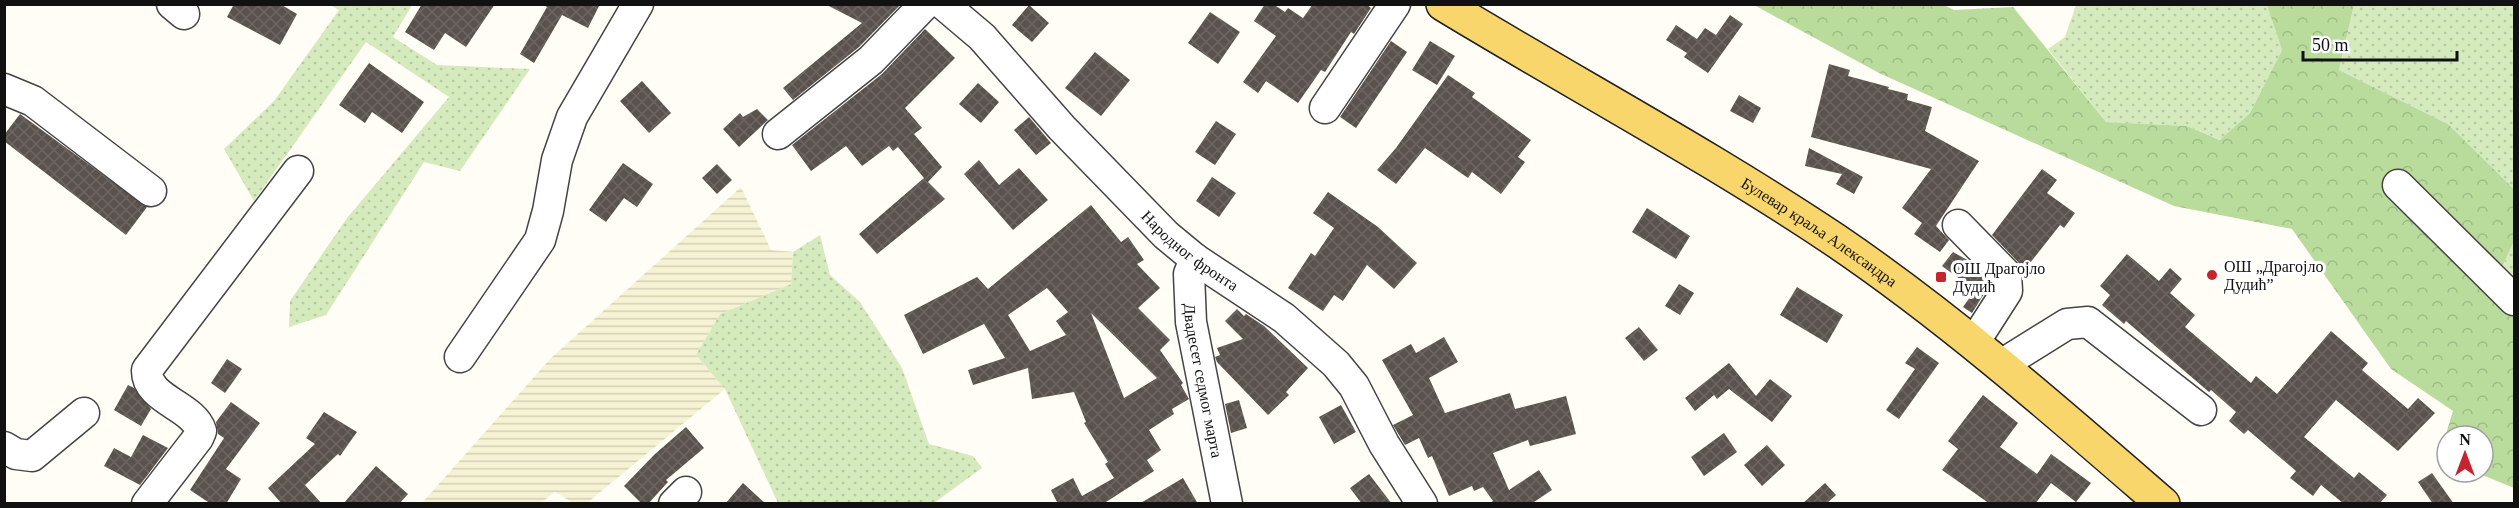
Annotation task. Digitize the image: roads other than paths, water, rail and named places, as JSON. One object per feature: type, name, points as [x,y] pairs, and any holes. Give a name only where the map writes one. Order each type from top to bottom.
[{"type":"main road","name":"Булевар краља Александра","points":[[1443,4],[1680,143],[1801,218],[1865,262],[2001,365],[2163,504]]},
{"type":"street","points":[[460,357],[540,240],[557,160],[572,117],[638,4]]},
{"type":"street","points":[[778,134],[872,60],[925,4]]},
{"type":"street","name":"Народног фронта","points":[[943,4],[982,37],[1143,214],[1195,259],[1284,318],[1336,364],[1354,386],[1384,444],[1422,504]]},
{"type":"street","points":[[1325,108],[1395,4]]},
{"type":"street","points":[[4,89],[33,101],[151,190]]},
{"type":"street","points":[[147,504],[201,431],[193,419],[151,387],[147,370],[298,171]]},
{"type":"street","points":[[2398,185],[2514,300]]},
{"type":"street","points":[[1958,225],[2006,274],[2008,282],[2007,291],[1973,344]]},
{"type":"street","name":"Двадесет седмог марта","points":[[1195,259],[1189,274],[1191,322],[1227,504]]},
{"type":"street","points":[[2001,365],[2067,324],[2088,322],[2201,410]]},
{"type":"street","points":[[4,447],[16,454],[32,456],[84,412]]},
{"type":"place","name":"ОШ „Драгојло Дудић”","points":[[2212,275]]},
{"type":"place","name":"ОШ Драгојло Дудић","points":[[1941,277]]}]
